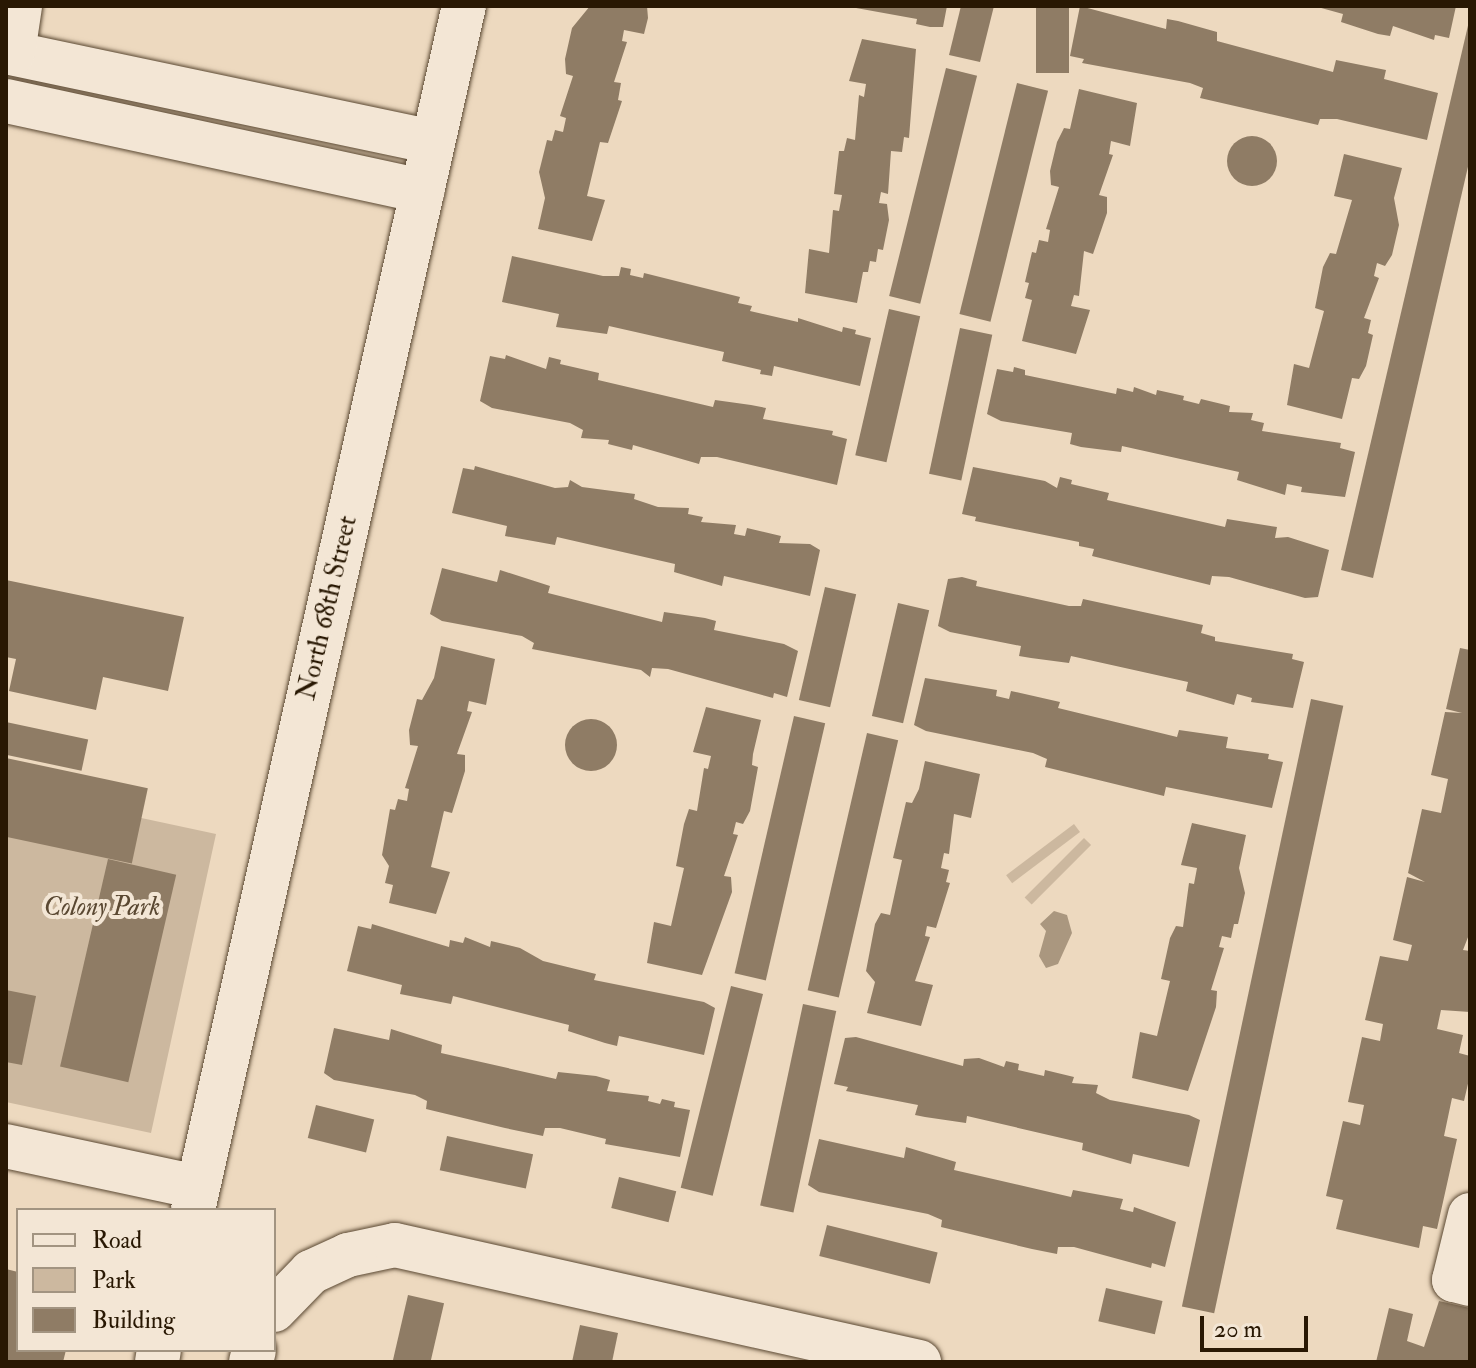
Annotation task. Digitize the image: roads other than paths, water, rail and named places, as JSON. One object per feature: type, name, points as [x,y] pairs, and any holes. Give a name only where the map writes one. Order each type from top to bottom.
[{"type":"street","points":[[20,6],[9,52],[433,142]]},
{"type":"street","name":"North 68th Street","points":[[196,1198],[464,6]]},
{"type":"street","points":[[6,101],[422,191]]},
{"type":"street","points":[[6,1146],[196,1198]]},
{"type":"street","points":[[1462,1282],[1470,1215]]},
{"type":"street","points":[[276,1308],[311,1272],[348,1255],[395,1245],[919,1362]]},
{"type":"park label","name":"Colony Park","points":[[102,908]]}]
